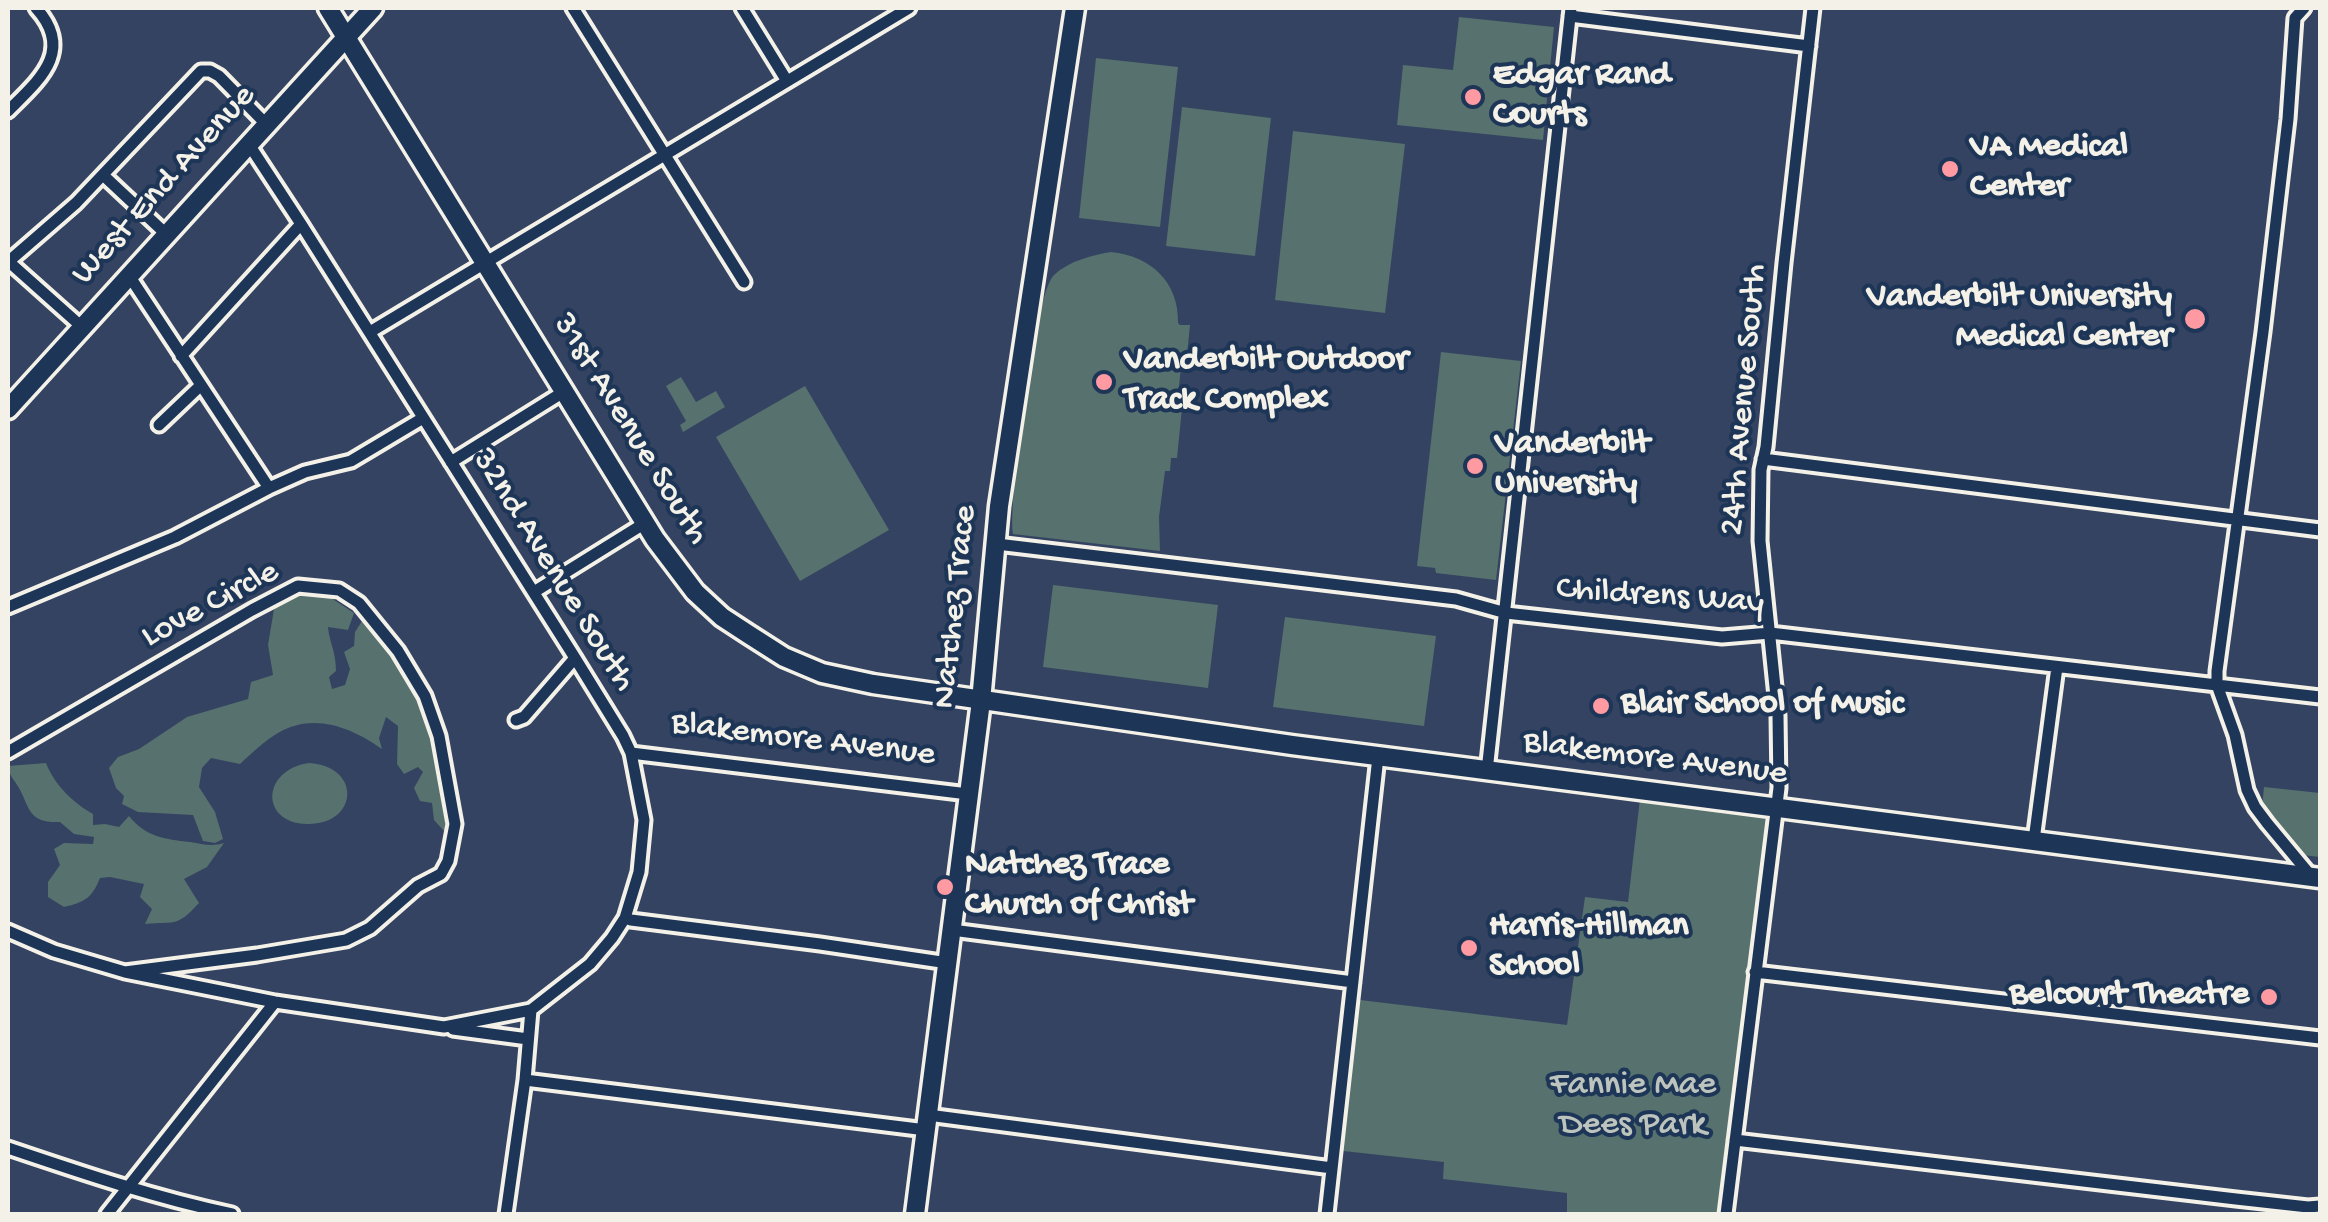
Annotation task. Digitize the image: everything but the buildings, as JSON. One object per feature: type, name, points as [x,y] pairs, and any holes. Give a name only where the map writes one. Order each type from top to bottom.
[{"type":"main road","name":"31st Avenue South","points":[[328,8],[645,523],[695,592],[722,618],[784,658],[872,684],[981,701]]},
{"type":"main road","name":"West End Avenue","points":[[8,409],[373,8]]},
{"type":"main road","name":"Natchez Trace","points":[[914,1214],[981,701],[1004,468],[1074,8]]},
{"type":"main road","name":"Blakemore Avenue","points":[[981,701],[1378,757],[2316,877]]},
{"type":"street","points":[[8,111],[50,63],[52,36],[36,8]]},
{"type":"street","points":[[573,8],[744,282]]},
{"type":"street","points":[[742,8],[787,81]]},
{"type":"street","points":[[370,332],[909,8]]},
{"type":"street","name":"24th Avenue South","points":[[1726,1214],[1779,788],[1778,716],[1760,541],[1763,459],[1814,8]]},
{"type":"street","points":[[2297,11],[2287,124],[2217,685],[2235,734],[2247,790],[2256,807],[2316,877]]},
{"type":"street","points":[[1487,771],[1570,12],[1809,46]]},
{"type":"street","points":[[82,327],[8,261],[67,212],[192,78],[204,70],[219,76],[265,123]]},
{"type":"street","name":"32nd Avenue South","points":[[248,143],[576,658],[632,753],[644,820],[639,872],[624,918],[590,964],[531,1010]]},
{"type":"street","points":[[103,176],[166,234]]},
{"type":"street","points":[[181,356],[301,224]]},
{"type":"street","points":[[128,274],[268,488]]},
{"type":"street","points":[[159,425],[200,386]]},
{"type":"street","points":[[451,462],[565,391]]},
{"type":"street","points":[[8,606],[175,536],[304,472],[350,461],[423,418]]},
{"type":"street","points":[[1763,459],[2320,530]]},
{"type":"street","points":[[534,592],[645,523]]},
{"type":"street","name":"Childrens Way","points":[[996,544],[1456,599],[1506,613],[1722,637],[1770,634],[2320,697]]},
{"type":"street","name":"Love Circle","points":[[8,752],[298,586],[338,590],[359,603],[398,651],[425,696],[439,736],[455,824],[448,861],[441,874],[418,886],[370,928],[346,940],[257,956],[125,972]]},
{"type":"street","points":[[516,720],[524,717],[576,658]]},
{"type":"street","points":[[2034,840],[2058,667]]},
{"type":"street","name":"Blakemore Avenue","points":[[632,753],[968,794]]},
{"type":"street","points":[[1327,1214],[1378,757]]},
{"type":"street","points":[[624,918],[948,964]]},
{"type":"street","points":[[8,930],[54,951],[125,972],[275,1002],[528,1039]]},
{"type":"street","points":[[952,930],[1354,982]]},
{"type":"street","points":[[1755,972],[2320,1038]]},
{"type":"street","points":[[107,1214],[275,1002]]},
{"type":"street","points":[[444,1028],[531,1010],[506,1214]]},
{"type":"street","points":[[525,1080],[1332,1168]]},
{"type":"street","points":[[1735,1140],[2320,1206]]},
{"type":"street","points":[[8,1148],[183,1204],[232,1214]]},
{"type":"green space","name":"Edgar Rand Courts","points":[[1459,17],[1554,27],[1543,140],[1397,125],[1403,65],[1453,70]]},
{"type":"green space","points":[[1096,58],[1178,67],[1160,227],[1079,218]]},
{"type":"green space","points":[[1182,107],[1271,118],[1255,256],[1166,246]]},
{"type":"green space","points":[[1293,131],[1405,144],[1385,313],[1275,300]]},
{"type":"green space","name":"Vanderbilt Outdoor Track Complex","points":[[1111,252],[1138,259],[1160,274],[1174,295],[1178,323],[1190,325],[1187,355],[1182,356],[1177,407],[1182,408],[1177,458],[1171,458],[1170,471],[1165,471],[1159,517],[1160,551],[1013,534],[1014,482],[1024,399],[1046,290],[1054,275],[1067,266]]},
{"type":"green space","points":[[1441,352],[1521,361],[1496,580],[1436,573],[1435,568],[1417,566]]},
{"type":"green space","points":[[681,377],[696,402],[716,391],[725,407],[683,432],[680,425],[686,421],[666,386]]},
{"type":"green space","points":[[805,386],[889,530],[800,581],[716,437]]},
{"type":"green space","points":[[1053,585],[1218,605],[1208,688],[1043,667]]},
{"type":"green space","points":[[299,589],[325,594],[354,613],[348,630],[328,627],[336,664],[336,671],[329,677],[332,689],[345,685],[350,669],[344,652],[354,646],[355,632],[362,621],[401,664],[427,712],[450,821],[444,831],[434,820],[432,803],[420,801],[414,788],[423,772],[418,767],[404,774],[397,764],[398,726],[386,717],[379,738],[382,749],[358,734],[318,723],[291,727],[273,736],[240,764],[211,758],[202,768],[199,787],[215,812],[223,839],[215,843],[203,841],[193,815],[138,812],[122,804],[124,796],[116,788],[109,768],[118,757],[139,749],[187,717],[248,699],[251,682],[273,675],[268,645],[275,603]]},
{"type":"green space","points":[[1285,617],[1436,636],[1424,726],[1273,707]]},
{"type":"green space","points":[[46,763],[65,792],[93,814],[93,825],[119,827],[129,816],[142,829],[164,838],[207,845],[224,843],[207,867],[184,879],[199,903],[175,922],[145,924],[152,909],[140,897],[144,884],[100,878],[91,895],[64,907],[48,897],[48,882],[60,865],[54,849],[64,843],[93,844],[94,837],[74,834],[60,822],[37,818],[29,809],[8,766]]},
{"type":"green space","points":[[309,763],[338,774],[347,795],[337,815],[307,824],[281,815],[272,796],[282,775]]},
{"type":"green space","points":[[2264,787],[2320,793],[2320,857],[2302,855],[2262,808]]},
{"type":"green space","name":"Fannie Mae Dees Park","points":[[1641,790],[1776,807],[1726,1214],[1567,1214],[1567,1193],[1443,1179],[1444,1162],[1334,1150],[1352,999],[1567,1025],[1585,897],[1628,902]]},
{"type":"place","name":"Edgar Rand Courts","points":[[1473,97]]},
{"type":"place","name":"VA Medical Center","points":[[1950,169]]},
{"type":"place","name":"Vanderbilt University Medical Center","points":[[2195,319]]},
{"type":"place","name":"Vanderbilt Outdoor Track Complex","points":[[1104,382]]},
{"type":"place","name":"Vanderbilt University","points":[[1475,466]]},
{"type":"place","name":"Blair School of Music","points":[[1601,706]]},
{"type":"place","name":"Natchez Trace Church of Christ","points":[[945,887]]},
{"type":"place","name":"Harris-Hillman School","points":[[1469,948]]},
{"type":"place","name":"Belcourt Theatre","points":[[2269,997]]}]
